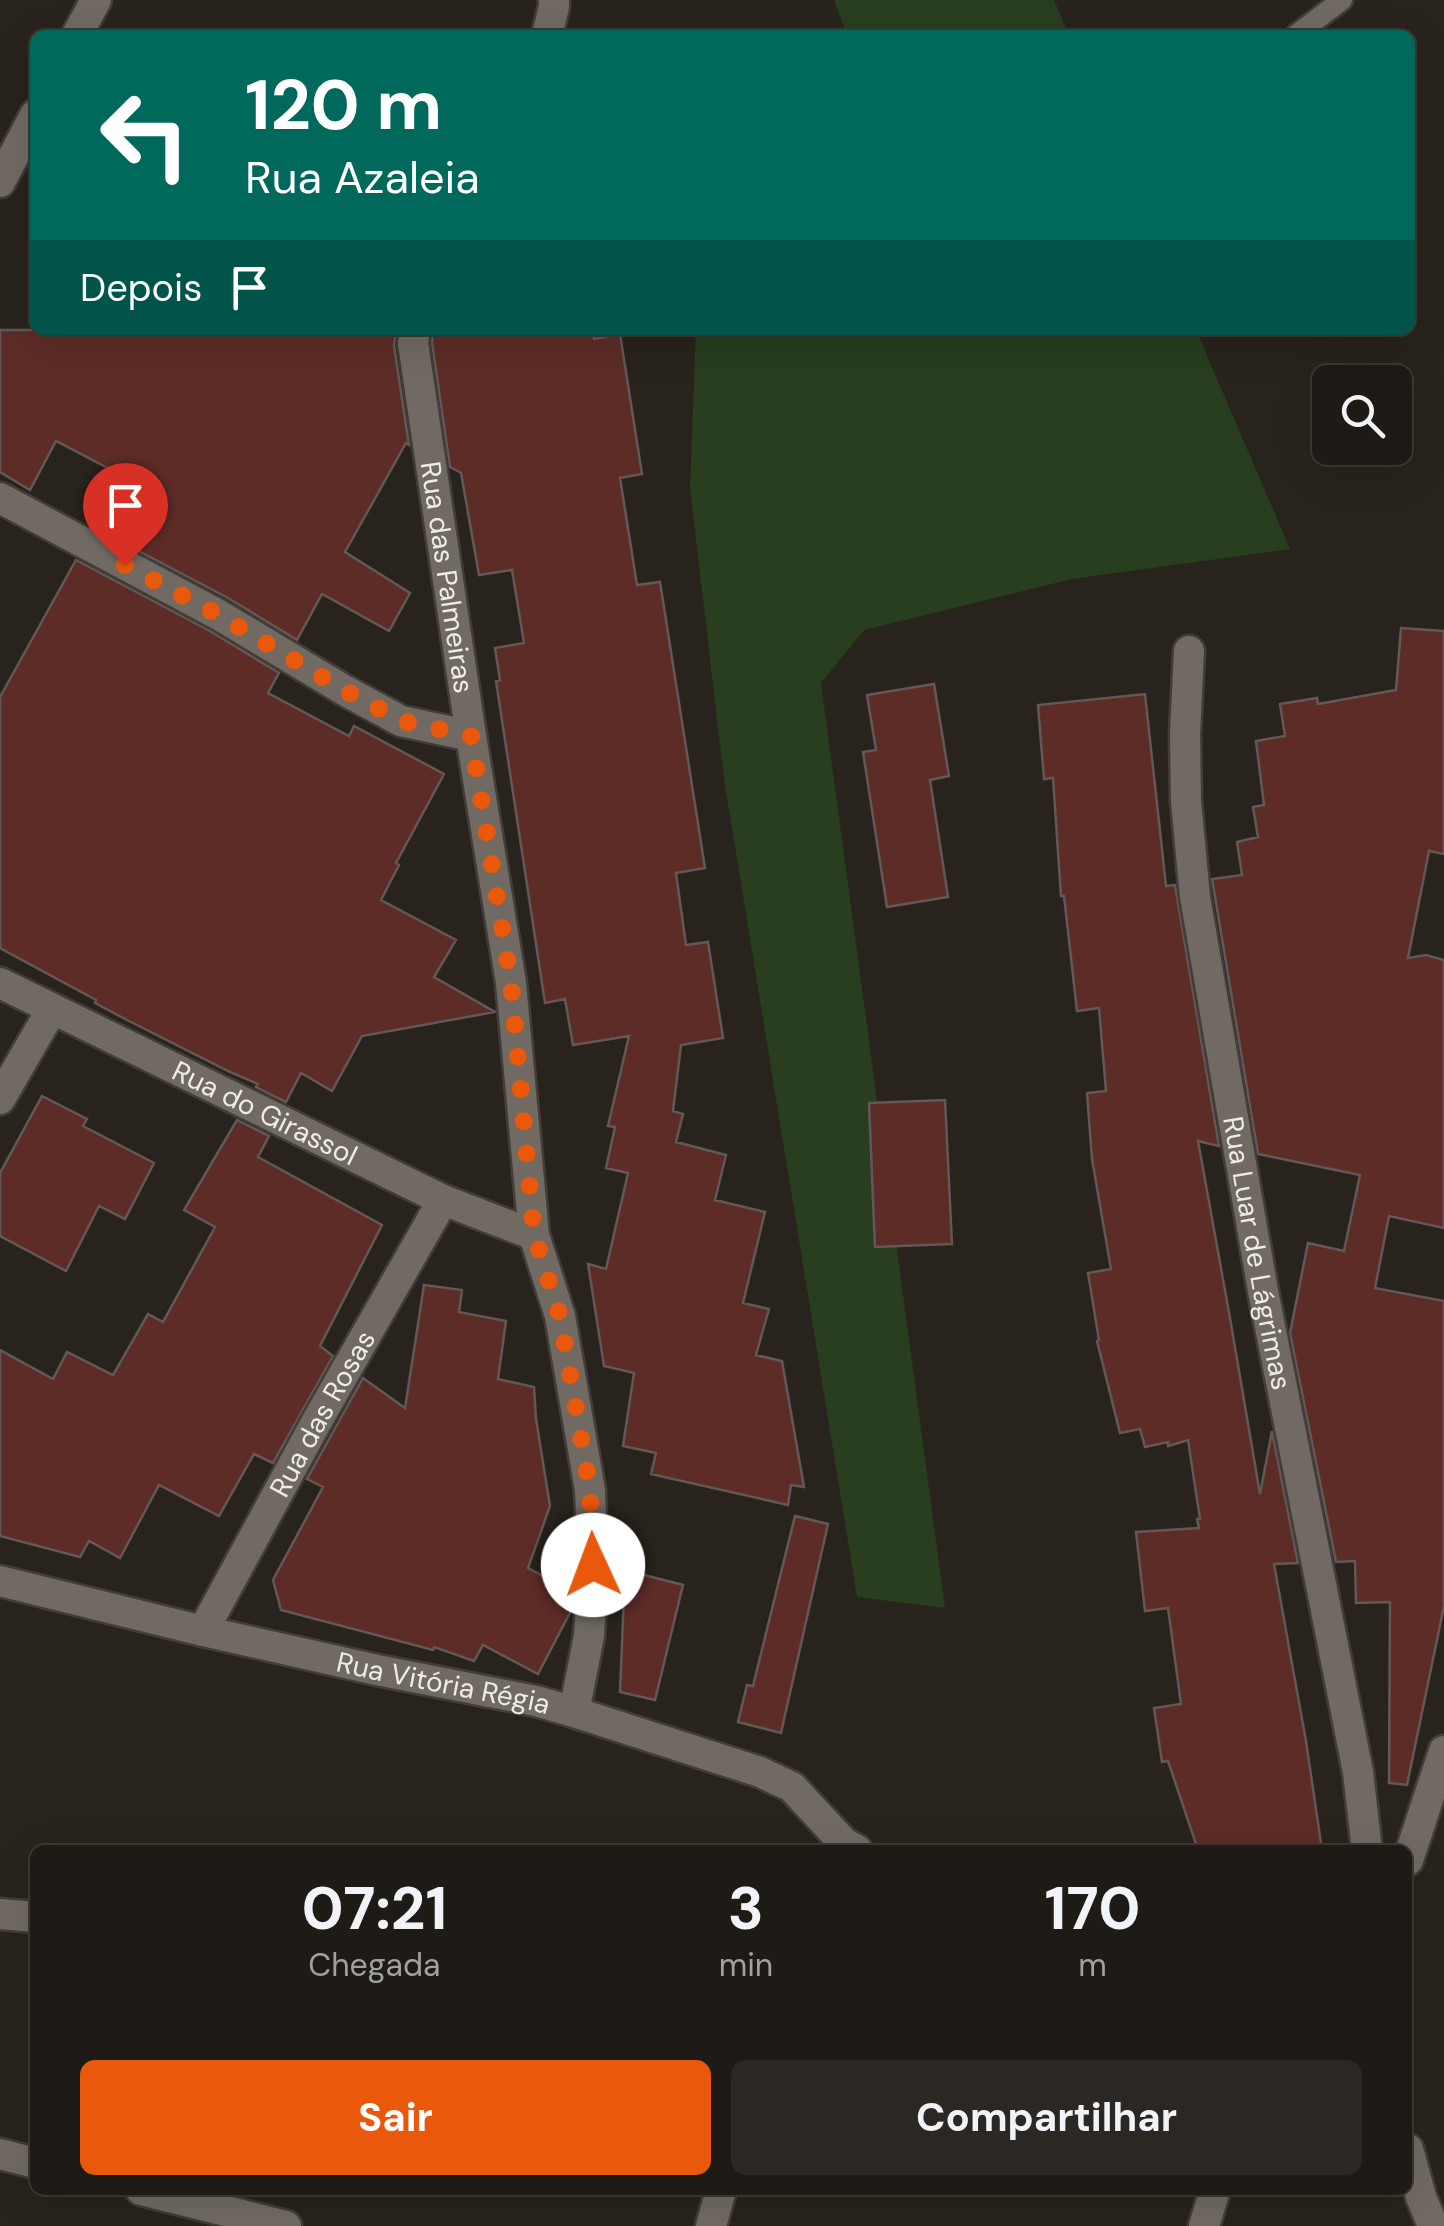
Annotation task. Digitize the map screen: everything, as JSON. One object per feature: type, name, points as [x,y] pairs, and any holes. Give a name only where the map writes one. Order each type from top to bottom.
[{"type":"street","points":[[80,30],[96,0]]},
{"type":"street","points":[[548,30],[554,0]]},
{"type":"street","points":[[0,182],[30,125]]},
{"type":"street","name":"Rua das Palmeiras","points":[[415,335],[471,736],[511,983],[534,1234],[560,1316],[590,1490],[593,1565],[588,1636],[574,1712]]},
{"type":"street","points":[[0,498],[219,615],[402,721],[471,736]]},
{"type":"street","name":"Rua Luar de Lágrimas","points":[[1189,652],[1184,734],[1186,801],[1198,914],[1263,1291],[1358,1772],[1365,1845]]},
{"type":"street","name":"Rua do Girassol","points":[[0,983],[442,1200],[534,1234]]},
{"type":"street","points":[[0,1100],[52,1009]]},
{"type":"street","name":"Rua das Rosas","points":[[203,1631],[316,1421],[442,1200]]},
{"type":"street","name":"Rua Vitória Régia","points":[[0,1581],[203,1631],[574,1712],[760,1772],[792,1787],[848,1845]]},
{"type":"street","points":[[1412,1848],[1444,1751]]},
{"type":"street","points":[[812,1845],[820,1817]]},
{"type":"street","points":[[0,1914],[30,1916]]},
{"type":"street","points":[[0,2154],[30,2162]]},
{"type":"street","points":[[1412,2163],[1433,2226]]},
{"type":"street","points":[[156,2195],[226,2219],[286,2226]]},
{"type":"street","points":[[711,2226],[720,2195]]},
{"type":"street","points":[[1204,2226],[1213,2195]]},
{"type":"lane","points":[[1303,30],[1342,0]]},
{"type":"green space","points":[[834,0],[1054,0],[1067,30],[845,30]]},
{"type":"green space","points":[[696,335],[1198,335],[1290,549],[1072,579],[864,630],[821,683],[945,1608],[857,1597],[724,779],[690,488]]},
{"type":"building","points":[[0,330],[30,330],[30,335],[395,335],[409,445],[406,443],[345,552],[410,593],[389,631],[322,594],[297,640],[228,598],[93,527],[121,475],[56,441],[30,490],[0,472]]},
{"type":"building","points":[[433,335],[593,335],[594,339],[620,335],[642,474],[620,478],[637,585],[660,582],[705,868],[676,873],[686,945],[708,942],[723,1038],[681,1045],[673,1111],[683,1114],[676,1142],[726,1155],[715,1200],[765,1212],[743,1303],[769,1309],[756,1355],[782,1361],[804,1487],[791,1485],[788,1505],[651,1474],[656,1453],[623,1446],[634,1373],[604,1366],[588,1264],[606,1269],[628,1173],[606,1168],[615,1127],[608,1126],[629,1036],[573,1045],[565,999],[545,1003],[496,681],[500,680],[495,648],[524,643],[512,570],[479,575],[461,473],[450,467]]},
{"type":"building","points":[[76,560],[210,631],[279,673],[268,693],[349,736],[354,726],[444,774],[396,863],[399,865],[381,900],[456,940],[434,977],[495,1012],[362,1036],[332,1091],[301,1073],[286,1102],[256,1087],[258,1084],[95,1003],[96,1000],[0,948],[0,697]]},
{"type":"building","points":[[1401,628],[1444,631],[1444,854],[1429,851],[1408,958],[1426,955],[1444,960],[1444,1228],[1389,1216],[1375,1288],[1444,1301],[1444,1606],[1407,1785],[1389,1783],[1390,1602],[1356,1603],[1355,1561],[1336,1562],[1290,1333],[1308,1243],[1344,1251],[1360,1175],[1258,1154],[1212,879],[1242,875],[1237,842],[1258,837],[1253,807],[1264,805],[1256,741],[1285,736],[1280,704],[1317,698],[1318,704],[1396,690]]},
{"type":"building","points":[[934,684],[949,776],[930,780],[948,897],[887,907],[863,752],[876,750],[867,695]]},
{"type":"building","points":[[1145,694],[1166,886],[1175,885],[1219,1146],[1198,1141],[1260,1494],[1272,1431],[1298,1563],[1274,1564],[1321,1845],[1196,1845],[1168,1761],[1162,1762],[1154,1708],[1181,1704],[1168,1608],[1145,1611],[1136,1532],[1199,1528],[1200,1519],[1188,1440],[1145,1447],[1140,1429],[1120,1433],[1097,1341],[1088,1273],[1111,1269],[1092,1159],[1087,1093],[1106,1091],[1099,1008],[1077,1011],[1061,896],[1053,778],[1044,779],[1038,705]]},
{"type":"building","points":[[42,1096],[87,1119],[83,1126],[154,1163],[125,1219],[99,1206],[66,1271],[0,1236],[0,1173]]},
{"type":"building","points":[[945,1100],[952,1244],[875,1247],[869,1103]]},
{"type":"building","points":[[237,1120],[269,1136],[258,1157],[382,1225],[320,1346],[333,1356],[273,1463],[254,1454],[219,1516],[159,1485],[120,1558],[89,1541],[80,1557],[0,1536],[0,1350],[53,1379],[67,1352],[113,1375],[148,1314],[163,1322],[215,1227],[184,1210]]},
{"type":"building","points":[[424,1285],[462,1290],[459,1312],[506,1321],[498,1379],[534,1387],[550,1506],[528,1568],[573,1592],[572,1609],[538,1674],[483,1645],[474,1661],[434,1647],[433,1650],[281,1610],[273,1580],[323,1487],[307,1479],[363,1378],[405,1408]]},
{"type":"building","points":[[795,1516],[828,1524],[781,1733],[738,1722],[747,1685],[753,1686]]},
{"type":"building","points":[[625,1570],[683,1585],[655,1700],[620,1692]]},
{"type":"route","points":[[125,565],[402,721],[471,736],[511,983],[534,1234],[560,1316],[590,1490],[593,1565]]}]
